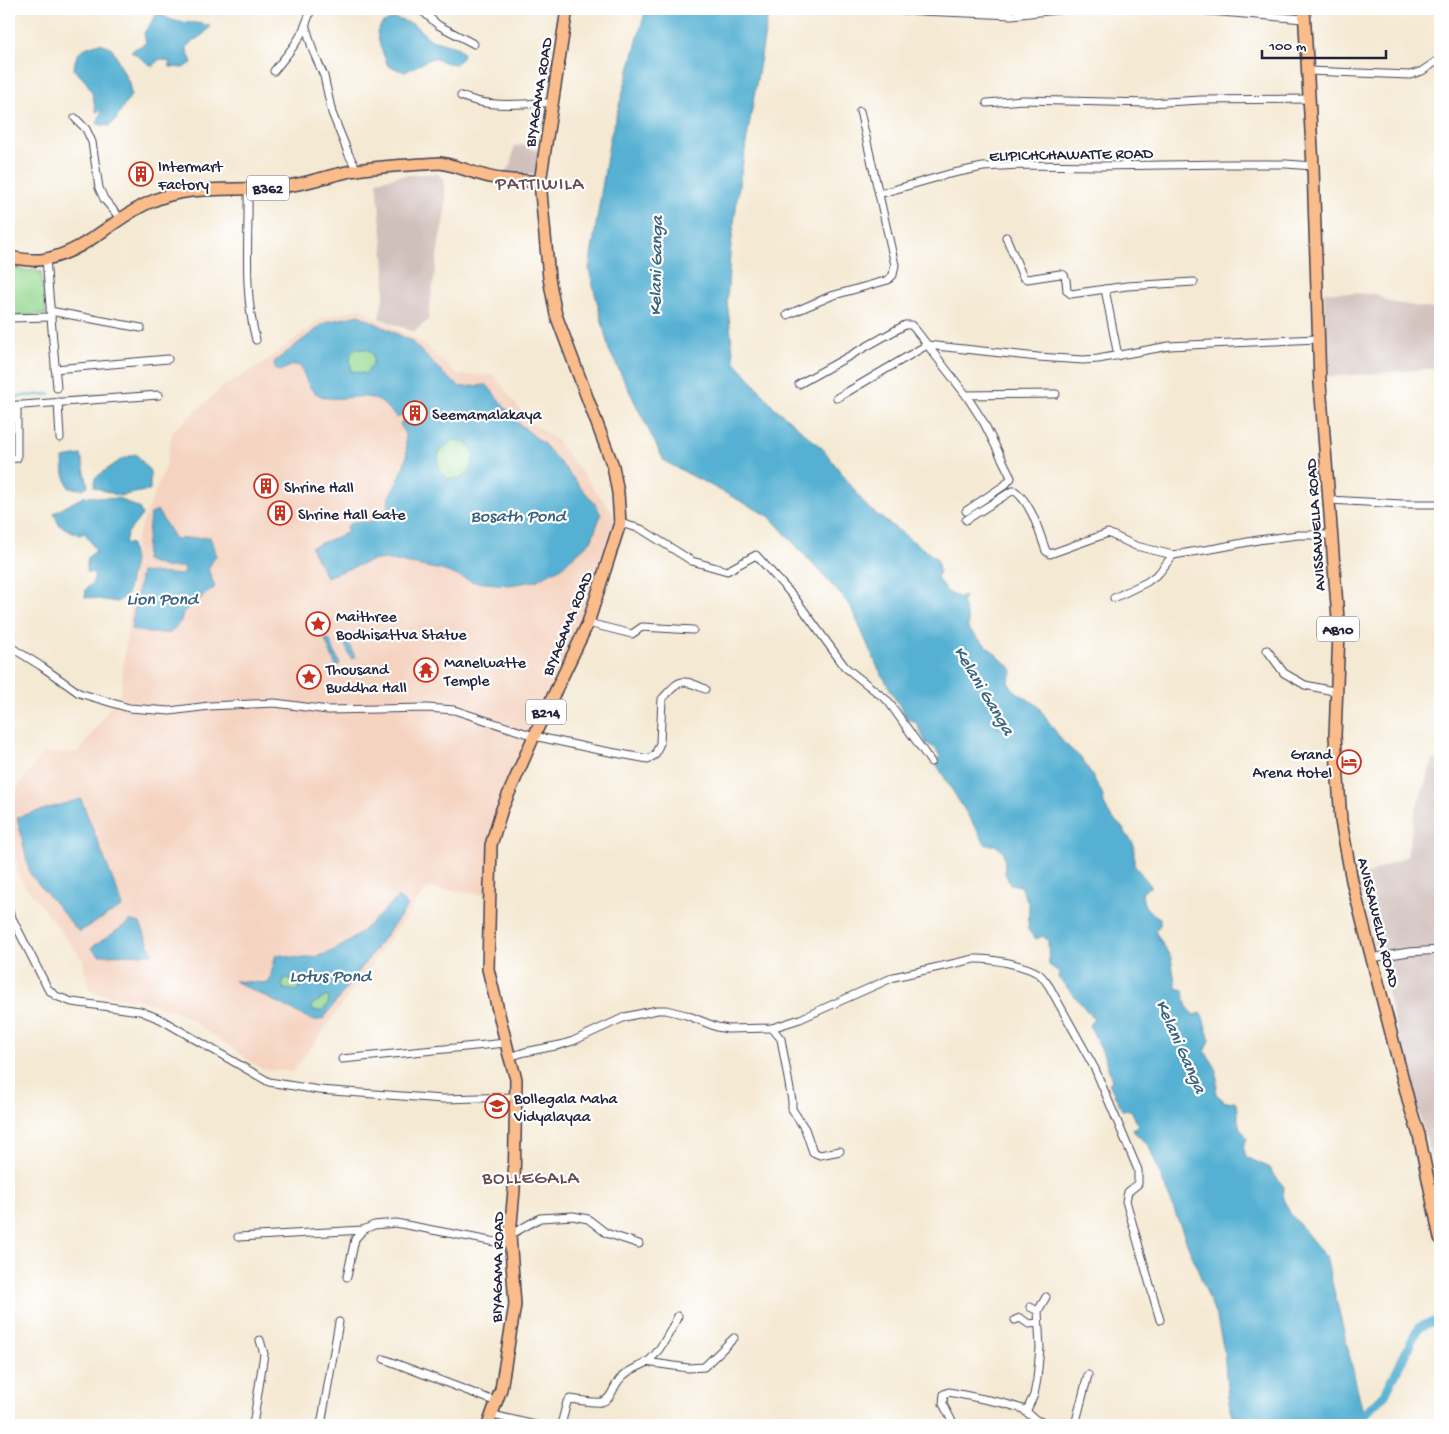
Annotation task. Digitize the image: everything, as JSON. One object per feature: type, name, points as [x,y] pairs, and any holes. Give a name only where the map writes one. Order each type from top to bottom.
[{"type":"main road","name":"BIYAGAMA ROAD","points":[[490,1420],[501,1390],[515,1305],[511,1240],[516,1078],[509,1057],[488,969],[490,851],[495,829],[534,736],[588,623],[614,547],[620,523],[618,493],[613,466],[556,315],[549,278],[540,182],[545,140],[567,9]]},
{"type":"main road","name":"AVISSAWELLA ROAD","points":[[1304,14],[1313,166],[1317,339],[1339,632],[1335,736],[1341,821],[1352,881],[1371,958],[1419,1135],[1440,1238]]},
{"type":"main road","name":"B362","points":[[9,257],[23,260],[46,259],[69,252],[97,236],[120,218],[150,202],[176,194],[212,189],[279,188],[357,170],[440,163],[453,165],[502,180],[525,179],[540,182]]},
{"type":"street","points":[[274,70],[299,40],[306,27],[311,9]]},
{"type":"street","points":[[420,9],[438,25],[474,44]]},
{"type":"street","points":[[876,9],[1012,15],[1066,9]]},
{"type":"street","points":[[1185,9],[1304,14]]},
{"type":"street","points":[[306,27],[324,76],[332,113],[357,170]]},
{"type":"street","points":[[1308,71],[1410,75],[1422,71],[1440,59]]},
{"type":"street","points":[[461,96],[474,102],[488,104],[542,102],[552,104]]},
{"type":"street","points":[[987,103],[1023,100],[1149,103],[1201,100],[1310,99]]},
{"type":"street","points":[[787,314],[831,296],[888,280],[893,275],[895,265],[860,111]]},
{"type":"street","points":[[75,118],[86,129],[92,142],[99,188],[104,199],[120,218]]},
{"type":"street","name":"ELIPICHCHAWATTE ROAD","points":[[879,194],[949,174],[983,167],[1227,164],[1313,166]]},
{"type":"street","points":[[248,189],[247,287],[250,316],[256,340]]},
{"type":"street","points":[[1006,236],[1023,276],[1027,279],[1064,275],[1068,291],[1071,294],[1105,289],[1194,282]]},
{"type":"street","points":[[46,259],[57,388]]},
{"type":"street","points":[[1105,289],[1118,356]]},
{"type":"street","points":[[9,318],[50,314],[141,328]]},
{"type":"street","points":[[799,384],[905,325],[910,325],[966,395],[984,423],[1011,478],[1004,486],[966,511]]},
{"type":"street","points":[[837,398],[927,345],[1058,359],[1098,359],[1169,346],[1317,339]]},
{"type":"street","points":[[55,369],[168,359]]},
{"type":"street","points":[[966,395],[1056,394]]},
{"type":"street","points":[[9,406],[158,395]]},
{"type":"street","points":[[58,402],[60,438]]},
{"type":"street","points":[[9,459],[17,458],[17,405]]},
{"type":"street","points":[[966,520],[1012,491],[1015,491],[1020,495],[1033,517],[1046,551],[1050,554],[1108,533],[1136,546],[1173,555],[1298,535],[1332,536]]},
{"type":"street","points":[[1329,500],[1440,504]]},
{"type":"street","points":[[620,523],[641,529],[692,561],[727,571],[756,555],[794,597],[845,667],[888,701],[930,762]]},
{"type":"street","points":[[1114,598],[1147,582],[1159,573],[1173,555]]},
{"type":"street","points":[[588,623],[632,634],[642,627],[693,630]]},
{"type":"street","points":[[9,646],[79,693],[129,708],[170,711],[209,706],[275,703],[328,710],[427,708],[454,710],[534,736],[648,758],[655,756],[660,743],[662,699],[677,683],[687,681],[705,689]]},
{"type":"street","points":[[1267,650],[1284,673],[1306,685],[1338,692]]},
{"type":"street","points":[[9,912],[48,989],[56,996],[72,1002],[140,1011],[160,1019],[269,1082],[319,1090],[443,1100],[516,1097]]},
{"type":"street","points":[[1371,958],[1409,952],[1440,950]]},
{"type":"street","points":[[509,1057],[573,1041],[625,1017],[657,1010],[666,1010],[686,1015],[728,1029],[772,1028],[837,1003],[894,977],[974,959],[986,959],[1014,965],[1039,974],[1049,986],[1096,1069],[1138,1170],[1138,1184],[1128,1192],[1126,1201],[1160,1320]]},
{"type":"street","points":[[772,1028],[781,1039],[792,1109],[805,1129],[813,1152],[820,1155],[840,1151]]},
{"type":"street","points":[[342,1059],[506,1043]]},
{"type":"street","points":[[347,1277],[355,1239],[363,1230],[374,1224],[396,1223],[511,1240],[540,1218],[573,1216],[588,1219],[606,1232],[639,1244]]},
{"type":"street","points":[[238,1237],[363,1230]]},
{"type":"street","points":[[1026,1412],[1034,1395],[1038,1379],[1040,1348],[1038,1311],[1046,1297]]},
{"type":"street","points":[[1030,1307],[1038,1311]]},
{"type":"street","points":[[561,1425],[567,1402],[570,1399],[601,1402],[610,1397],[620,1379],[634,1367],[646,1362],[670,1334],[678,1316]]},
{"type":"street","points":[[1015,1320],[1020,1318],[1029,1324],[1038,1323]]},
{"type":"street","points":[[321,1425],[339,1322]]},
{"type":"street","points":[[646,1362],[688,1368],[704,1367],[734,1338]]},
{"type":"street","points":[[253,1425],[264,1354],[260,1340]]},
{"type":"street","points":[[384,1359],[497,1402]]},
{"type":"street","points":[[1075,1425],[1088,1375]]},
{"type":"street","points":[[954,1425],[943,1404],[944,1394],[949,1392],[1003,1403],[1026,1412],[1036,1420],[1053,1425]]},
{"type":"street","points":[[490,1420],[535,1425]]},
{"type":"shaded area","points":[[525,145],[531,149],[541,151],[538,174],[507,173],[506,169],[510,167],[512,162],[514,146]]},
{"type":"shaded area","points":[[437,173],[443,179],[446,198],[445,217],[440,236],[428,320],[414,332],[379,318],[384,295],[385,268],[377,181],[398,176]]},
{"type":"shaded area","points":[[1324,292],[1376,294],[1389,302],[1440,310],[1440,368],[1329,377]]},
{"type":"shaded area","points":[[361,308],[382,322],[421,342],[458,375],[494,375],[528,420],[557,441],[615,516],[611,546],[585,622],[500,808],[486,894],[427,888],[293,1072],[262,1069],[187,1017],[172,1010],[140,1000],[102,995],[89,991],[83,960],[20,879],[9,828],[9,800],[43,753],[79,752],[121,691],[136,540],[166,465],[172,432],[223,387],[266,361],[322,318]]},
{"type":"shaded area","points":[[1440,759],[1440,1201],[1425,1133],[1416,1105],[1358,879],[1407,856],[1415,811],[1433,760]]},
{"type":"green space","points":[[9,268],[41,272],[46,314],[9,316]]},
{"type":"green space","points":[[356,349],[368,349],[374,355],[373,364],[366,374],[351,371],[350,355]]},
{"type":"green space","points":[[453,440],[467,442],[474,454],[471,469],[463,478],[450,479],[442,475],[438,462],[439,452]]},
{"type":"green space","points":[[285,978],[296,980],[300,985],[299,991],[284,989],[282,986]]},
{"type":"green space","points":[[327,996],[329,999],[328,1004],[322,1011],[312,1012],[311,1005]]},
{"type":"water","name":"Kelani Ganga","points":[[646,9],[769,9],[739,185],[730,254],[727,301],[734,360],[774,407],[823,449],[868,508],[937,559],[939,571],[937,578],[947,592],[960,598],[965,596],[962,602],[968,620],[968,629],[1013,670],[1008,683],[1015,691],[1037,705],[1063,742],[1083,760],[1102,793],[1104,804],[1111,817],[1121,826],[1134,845],[1134,865],[1151,886],[1142,892],[1143,902],[1149,910],[1160,918],[1160,925],[1155,931],[1171,958],[1176,988],[1184,990],[1186,1004],[1191,1013],[1194,1015],[1201,1013],[1204,1019],[1210,1040],[1205,1052],[1213,1063],[1216,1072],[1216,1094],[1225,1102],[1235,1101],[1238,1110],[1238,1122],[1247,1139],[1243,1146],[1246,1157],[1268,1167],[1284,1187],[1283,1199],[1290,1213],[1326,1257],[1366,1425],[1234,1425],[1228,1398],[1224,1351],[1217,1319],[1149,1146],[1132,1130],[1138,1125],[1131,1110],[1122,1110],[1109,1083],[1112,1081],[1108,1066],[1089,1025],[1094,1019],[1058,977],[1059,972],[1049,965],[1048,941],[1043,936],[1036,939],[1028,930],[1029,905],[1020,886],[1010,884],[1005,873],[1004,852],[995,845],[986,845],[935,762],[940,756],[935,748],[926,743],[916,722],[907,719],[877,666],[850,605],[769,516],[664,461],[609,350],[589,269],[610,138]]},
{"type":"water","points":[[159,11],[171,20],[210,26],[186,47],[192,63],[183,68],[170,67],[169,61],[159,59],[153,67],[131,51],[146,43],[144,33]]},
{"type":"water","points":[[394,18],[413,24],[431,40],[459,48],[463,53],[462,58],[456,64],[432,58],[405,72],[388,66],[377,32],[382,24]]},
{"type":"water","points":[[100,43],[112,48],[129,83],[131,95],[115,121],[109,126],[97,124],[102,110],[96,112],[90,88],[74,70],[78,54],[85,48]]},
{"type":"water","name":"Bosath Pond","points":[[359,315],[411,341],[445,375],[460,387],[487,385],[516,421],[545,445],[596,505],[601,515],[591,541],[562,567],[535,581],[509,585],[474,582],[442,570],[384,559],[370,561],[326,577],[311,547],[347,533],[347,526],[356,521],[370,522],[380,516],[388,507],[389,496],[400,477],[407,456],[405,435],[400,423],[409,419],[412,425],[431,417],[421,399],[404,408],[406,413],[397,418],[382,403],[369,397],[327,398],[319,395],[310,388],[300,366],[293,365],[280,371],[275,369],[274,362],[326,322]],"holes":[[[356,349],[368,349],[373,355],[373,364],[366,374],[351,371],[350,355]],[[453,440],[467,442],[474,454],[471,469],[463,478],[450,479],[442,475],[438,462],[439,452]]]},
{"type":"water","points":[[136,454],[150,471],[150,490],[119,496],[94,487],[95,478],[122,459]]},
{"type":"water","points":[[81,455],[88,486],[82,489],[69,488],[64,474],[63,458]]},
{"type":"water","points":[[85,496],[120,499],[139,508],[142,515],[127,534],[125,543],[131,544],[134,561],[127,595],[117,602],[85,597],[86,589],[93,582],[95,573],[86,572],[88,557],[96,551],[85,533],[79,535],[59,525],[54,513]]},
{"type":"water","name":"Lion Pond","points":[[157,510],[175,539],[210,537],[216,555],[208,569],[215,587],[183,612],[181,621],[170,633],[149,633],[131,629],[141,572],[183,575],[184,567],[165,567],[145,560],[150,515]]},
{"type":"water","points":[[344,632],[355,657],[351,659],[340,633]]},
{"type":"water","points":[[329,639],[340,664],[336,666],[325,640]]},
{"type":"water","points":[[81,799],[123,906],[79,932],[30,874],[17,817]]},
{"type":"water","name":"Lotus Pond","points":[[398,897],[408,906],[323,1019],[314,1021],[234,981],[269,983],[276,954],[295,958],[307,958],[321,955],[346,944]],"holes":[[[285,978],[296,980],[300,985],[298,991],[284,989],[282,985]],[[327,996],[329,999],[328,1004],[322,1011],[312,1011],[311,1005]]]},
{"type":"water","points":[[131,921],[140,923],[153,954],[99,955],[91,948]]},
{"type":"waterway","points":[[62,398],[157,391]]},
{"type":"waterway","points":[[9,397],[50,394]]},
{"type":"waterway","points":[[1345,1425],[1361,1418],[1385,1394],[1418,1328],[1431,1322],[1440,1324]]},
{"type":"place","name":"Intermart Factory","points":[[141,174]]},
{"type":"place","name":"Seemamalakaya","points":[[415,413]]},
{"type":"place","name":"Shrine Hall","points":[[266,486]]},
{"type":"place","name":"Shrine Hall Gate","points":[[280,513]]},
{"type":"place","name":"Maithree Bodhisattva Statue","points":[[318,624]]},
{"type":"place","name":"Manelwatte Temple","points":[[426,670]]},
{"type":"place","name":"Thousand Buddha Hall","points":[[309,677]]},
{"type":"place","name":"Grand Arena Hotel","points":[[1349,762]]},
{"type":"place","name":"Bollegala Maha Vidyalayaa","points":[[497,1106]]},
{"type":"district","name":"PATTIWILA","points":[[540,182]]},
{"type":"district","name":"BOLLEGALA","points":[[531,1176]]}]
